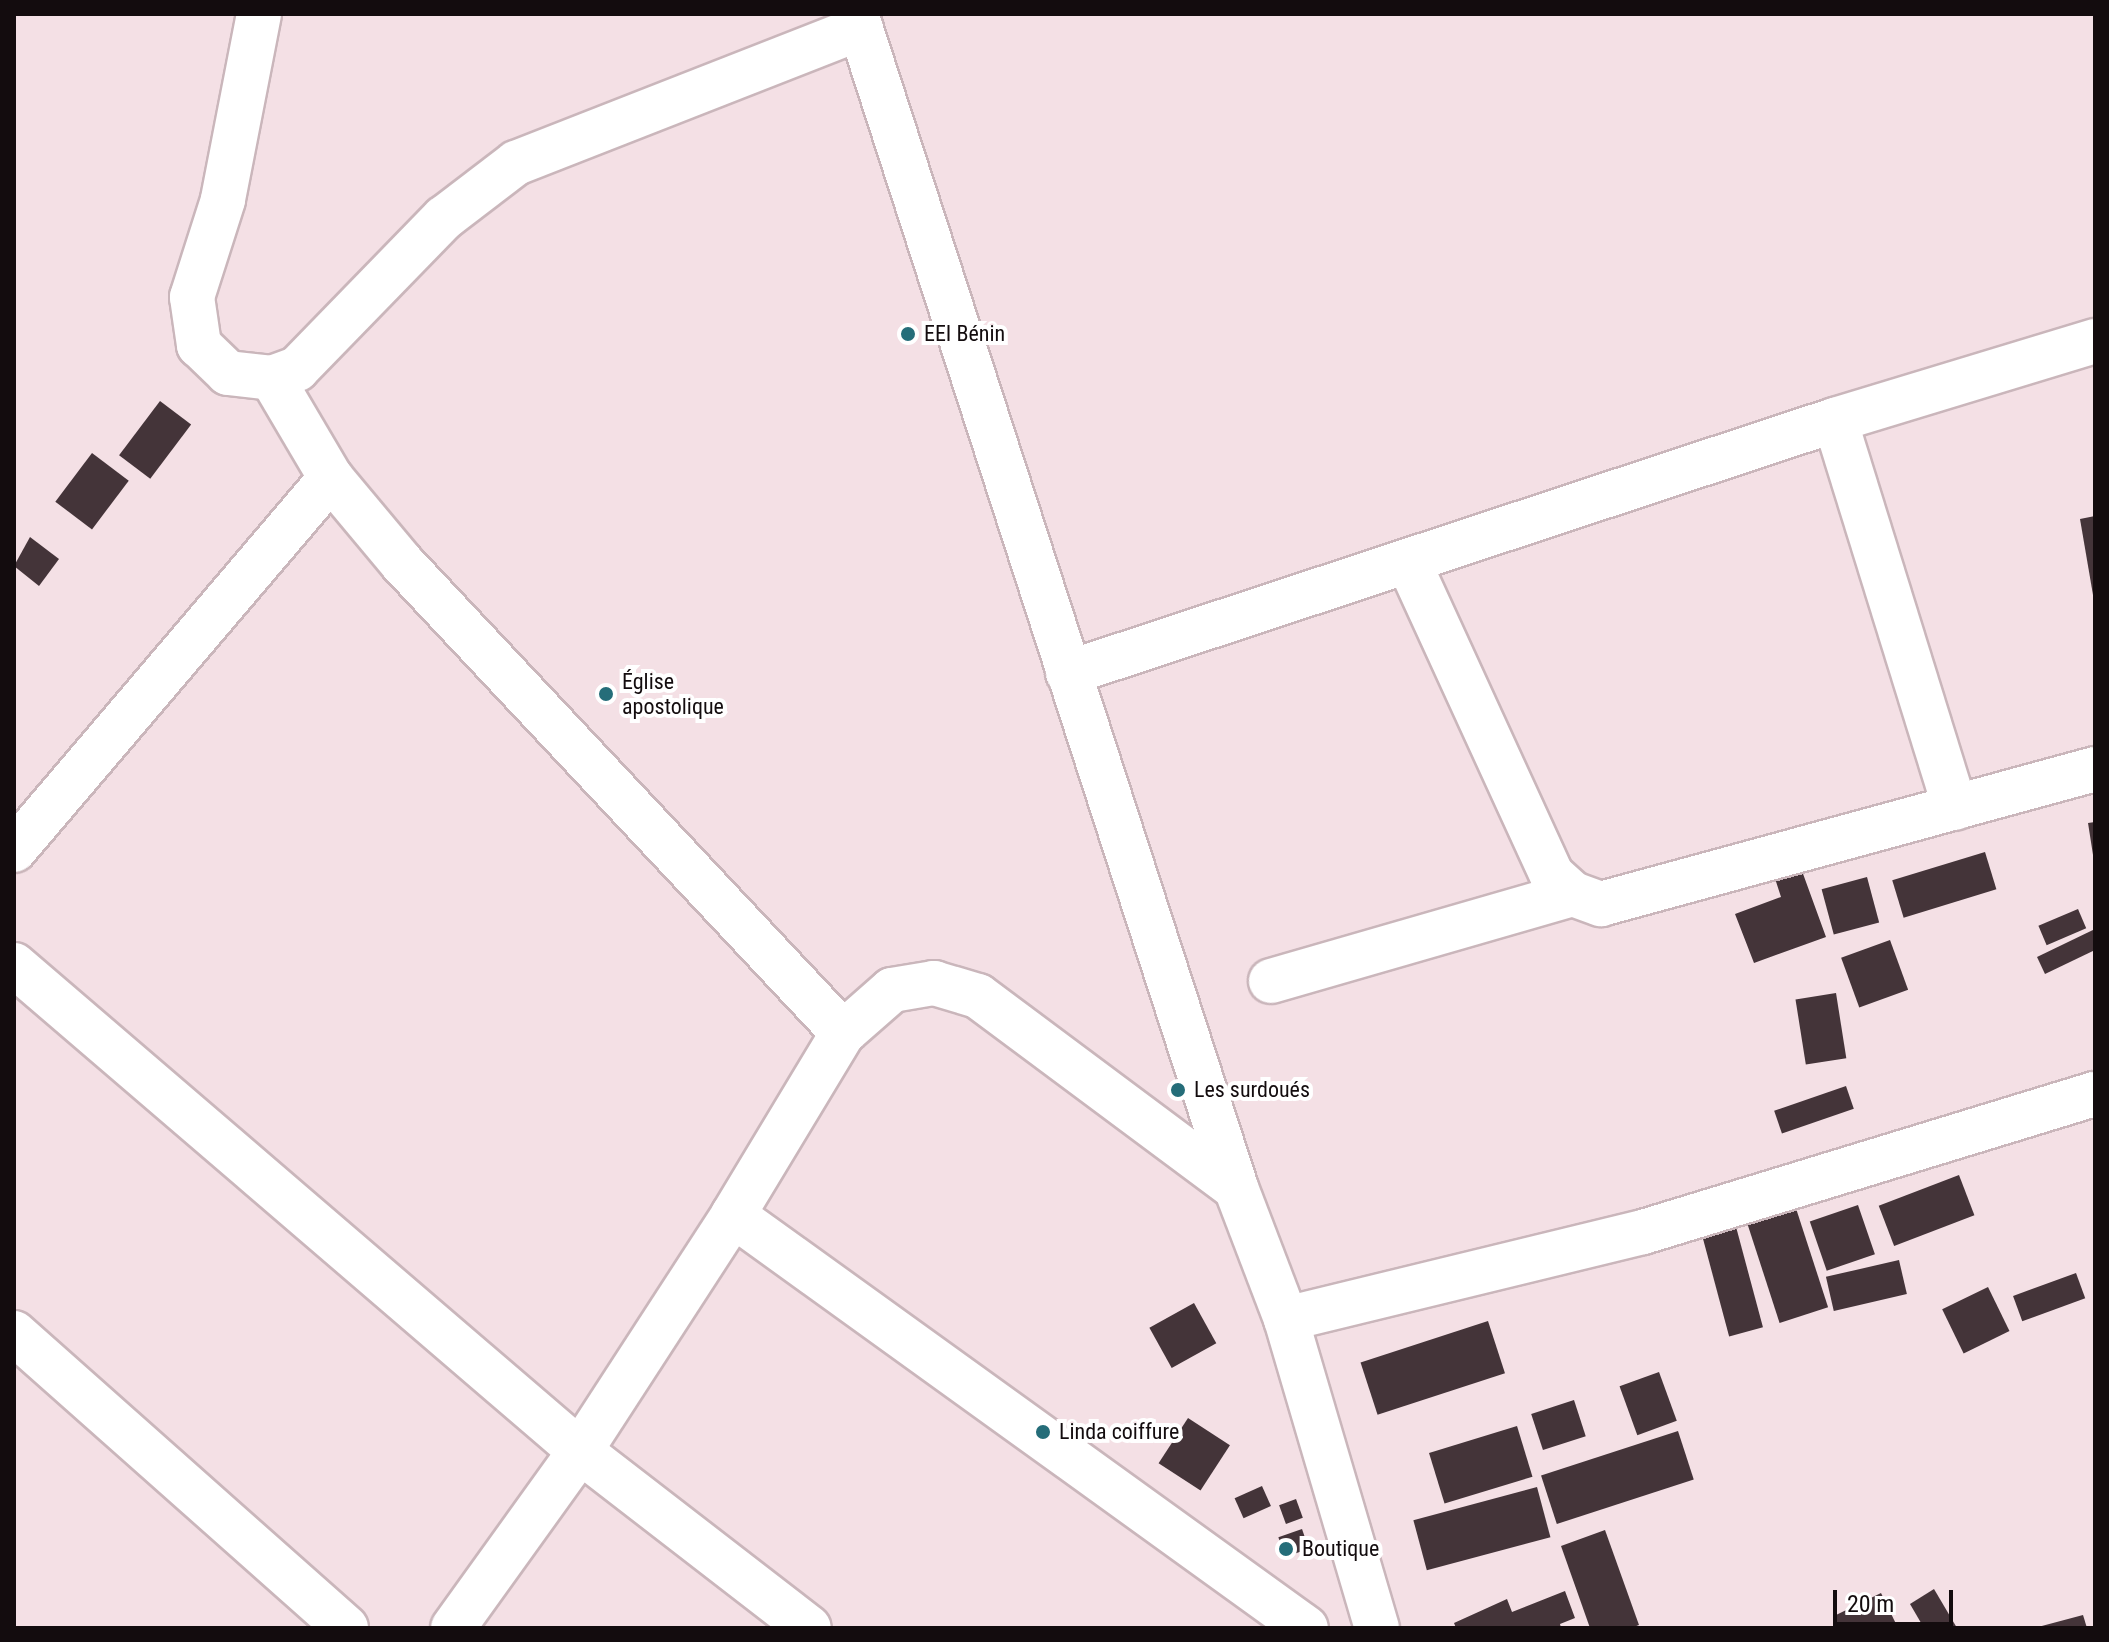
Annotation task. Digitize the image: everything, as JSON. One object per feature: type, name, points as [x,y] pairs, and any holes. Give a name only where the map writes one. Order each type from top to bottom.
[{"type":"street","points":[[259,14],[223,200],[192,297],[199,345],[228,373],[272,378],[297,369],[444,218],[516,163],[858,21],[1236,1188],[1286,1319],[1377,1628]]},
{"type":"street","points":[[1068,673],[1835,420],[2095,341]]},
{"type":"street","points":[[272,378],[331,478],[402,563],[843,1033]]},
{"type":"street","points":[[1835,420],[1955,808]]},
{"type":"street","points":[[14,850],[331,478]]},
{"type":"street","points":[[1408,561],[1552,875],[1573,894],[1601,904],[2095,769]]},
{"type":"street","points":[[1271,981],[1573,894]]},
{"type":"street","points":[[14,965],[580,1451],[809,1628]]},
{"type":"street","points":[[453,1628],[580,1451],[733,1215],[843,1033],[892,990],[934,983],[978,996],[1236,1188]]},
{"type":"street","points":[[1286,1319],[1643,1232],[2095,1094]]},
{"type":"street","points":[[733,1215],[1306,1628]]},
{"type":"street","points":[[14,1333],[346,1628]]},
{"type":"building","points":[[160,401],[191,424],[150,479],[119,455]]},
{"type":"building","points":[[92,453],[129,481],[92,529],[55,502]]},
{"type":"building","points":[[2095,516],[2095,595],[2093,595],[2080,519]]},
{"type":"building","points":[[30,537],[59,559],[39,586],[14,566]]},
{"type":"building","points":[[2095,822],[2095,855],[2093,855],[2088,823]]},
{"type":"building","points":[[1985,852],[1996,889],[1904,918],[1892,880]]},
{"type":"building","points":[[1798,860],[1826,937],[1754,963],[1735,914],[1781,897],[1772,869]]},
{"type":"building","points":[[1867,877],[1879,922],[1834,935],[1822,889]]},
{"type":"building","points":[[2078,909],[2086,928],[2047,945],[2038,926]]},
{"type":"building","points":[[2095,929],[2095,950],[2045,974],[2037,957]]},
{"type":"building","points":[[1890,940],[1908,990],[1859,1008],[1841,958]]},
{"type":"building","points":[[1836,993],[1846,1058],[1806,1065],[1796,999]]},
{"type":"building","points":[[1846,1086],[1854,1109],[1782,1133],[1774,1111]]},
{"type":"building","points":[[1959,1175],[1974,1215],[1894,1246],[1879,1206]]},
{"type":"building","points":[[1791,1193],[1828,1307],[1780,1323],[1742,1209]]},
{"type":"building","points":[[1858,1205],[1875,1254],[1827,1271],[1810,1222]]},
{"type":"building","points":[[1735,1223],[1763,1327],[1729,1336],[1701,1232]]},
{"type":"building","points":[[1899,1260],[1907,1294],[1834,1311],[1826,1277]]},
{"type":"building","points":[[2076,1273],[2085,1298],[2022,1321],[2013,1296]]},
{"type":"building","points":[[1988,1287],[2009,1331],[1964,1353],[1942,1309]]},
{"type":"building","points":[[1194,1303],[1216,1343],[1172,1368],[1149,1328]]},
{"type":"building","points":[[1488,1321],[1505,1373],[1378,1415],[1361,1362]]},
{"type":"building","points":[[1659,1372],[1677,1421],[1637,1435],[1620,1386]]},
{"type":"building","points":[[1574,1400],[1586,1436],[1543,1450],[1531,1414]]},
{"type":"building","points":[[1188,1418],[1230,1445],[1201,1491],[1159,1463]]},
{"type":"building","points":[[1517,1426],[1532,1477],[1445,1504],[1429,1453]]},
{"type":"building","points":[[1678,1431],[1694,1480],[1557,1524],[1541,1475]]},
{"type":"building","points":[[1262,1486],[1271,1506],[1244,1518],[1235,1498]]},
{"type":"building","points":[[1537,1487],[1550,1537],[1427,1570],[1413,1520]]},
{"type":"building","points":[[1296,1499],[1303,1518],[1286,1524],[1279,1505]]},
{"type":"building","points":[[1302,1529],[1309,1549],[1285,1557],[1278,1537]]},
{"type":"building","points":[[1605,1530],[1639,1625],[1631,1628],[1590,1628],[1561,1546]]},
{"type":"building","points":[[1934,1589],[1957,1628],[1924,1628],[1910,1604]]},
{"type":"building","points":[[1565,1591],[1575,1618],[1560,1624],[1561,1628],[1456,1628],[1454,1623],[1507,1599],[1512,1612]]},
{"type":"building","points":[[1881,1593],[1898,1628],[1840,1628],[1834,1616]]},
{"type":"building","points":[[2083,1615],[2087,1628],[2038,1628],[2038,1627]]},
{"type":"place","name":"EEI Bénin","points":[[908,334]]},
{"type":"place","name":"Église apostolique","points":[[606,694]]},
{"type":"place","name":"Les surdoués","points":[[1178,1090]]},
{"type":"place","name":"Linda coiffure","points":[[1043,1432]]},
{"type":"place","name":"Boutique","points":[[1286,1549]]}]
